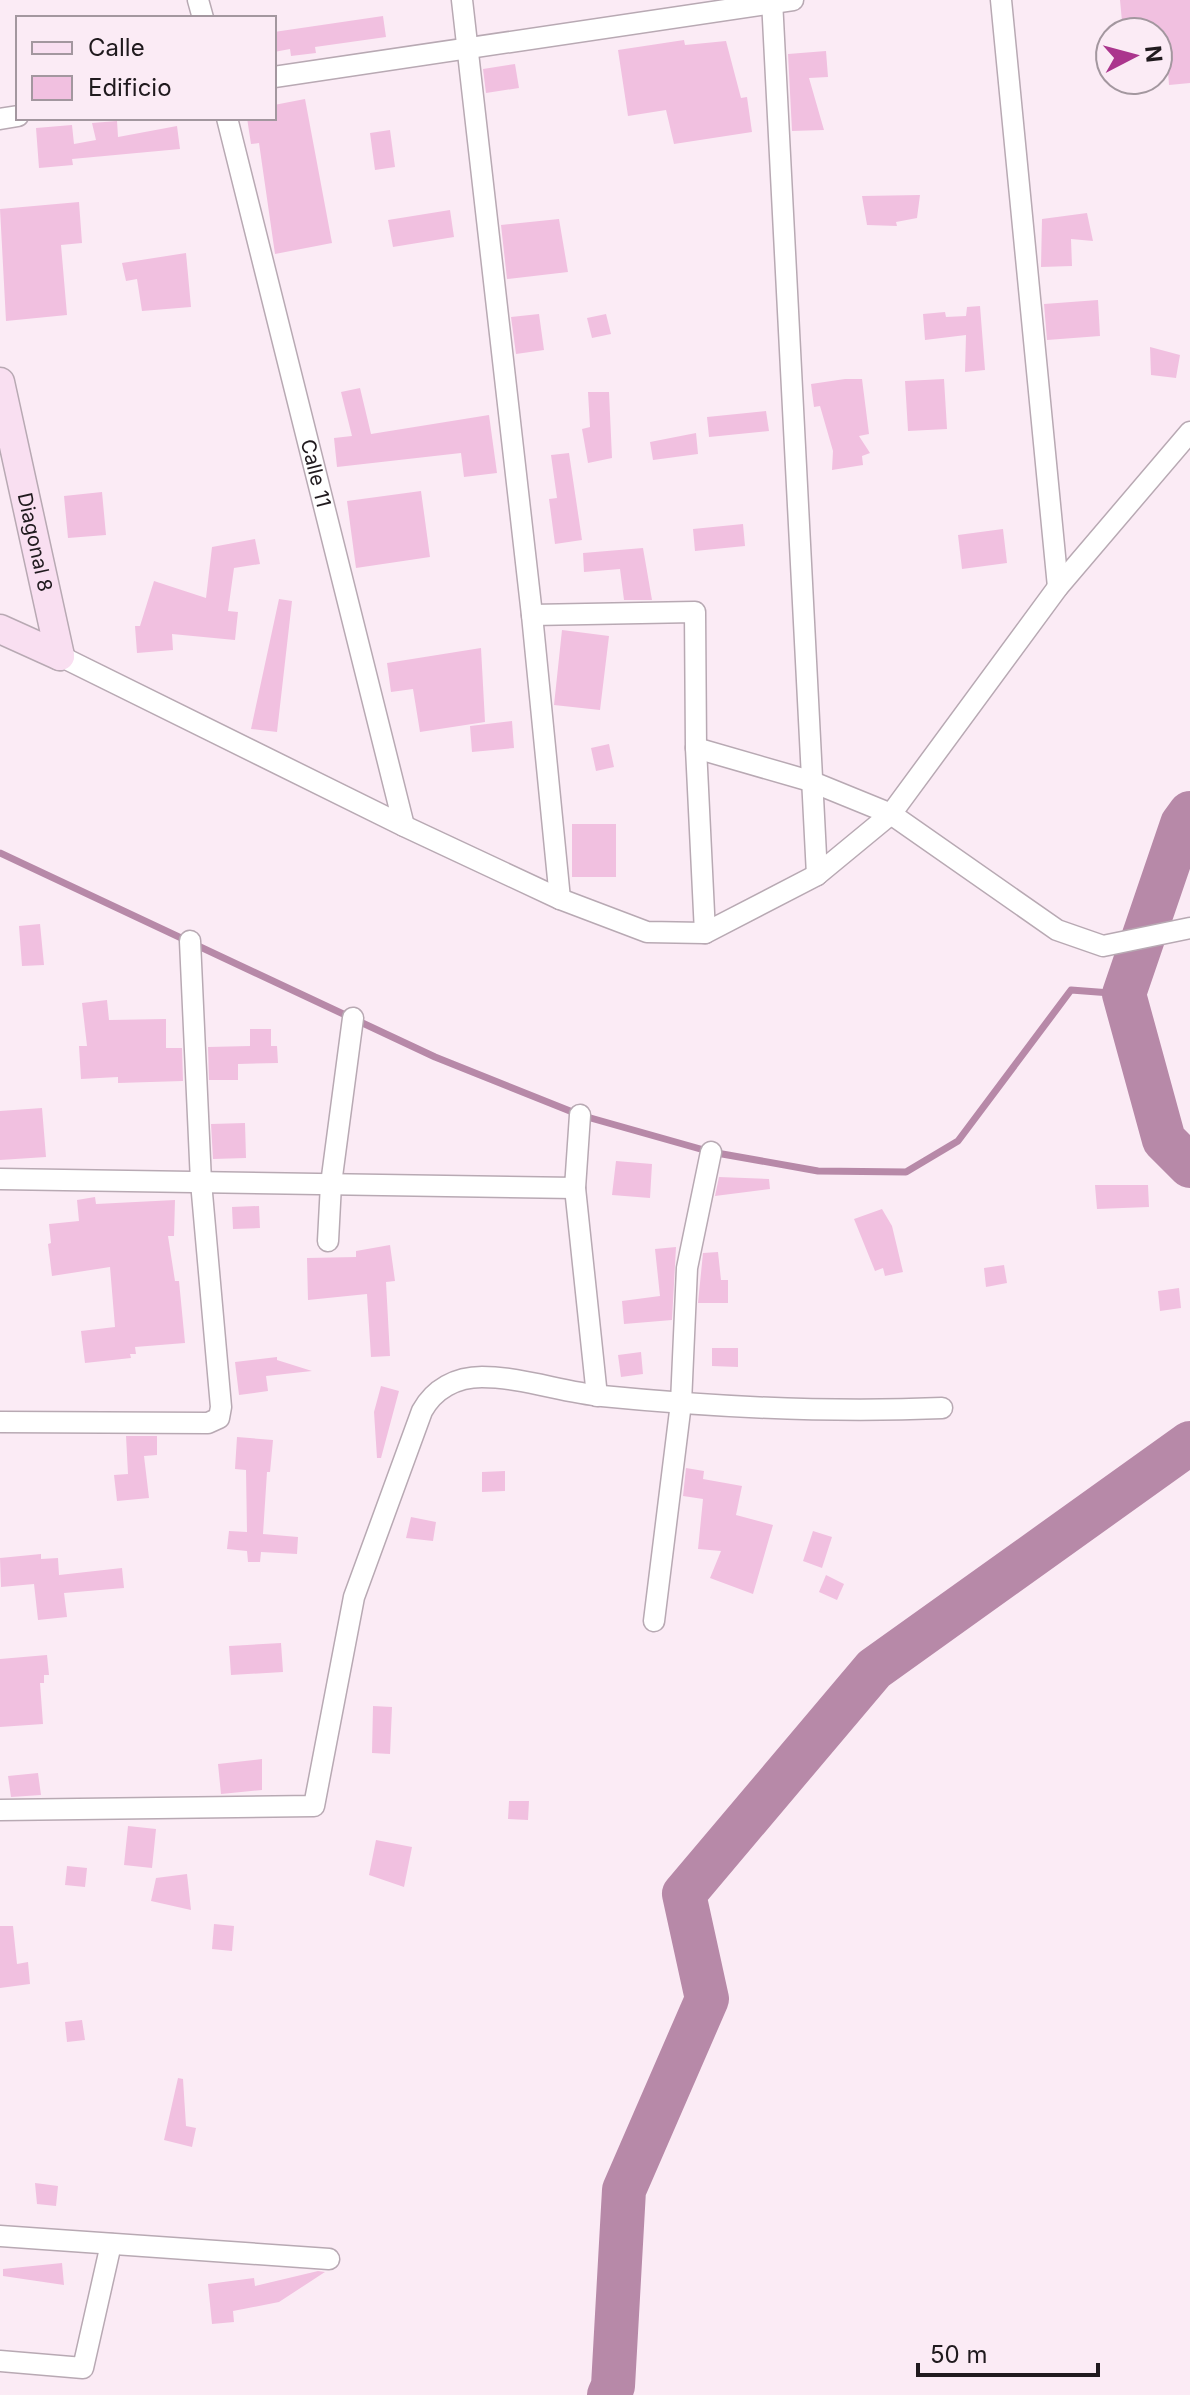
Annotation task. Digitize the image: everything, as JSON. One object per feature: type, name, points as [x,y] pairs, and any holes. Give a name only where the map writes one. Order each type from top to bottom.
[{"type":"street","points":[[462,0],[532,615],[560,899]]},
{"type":"street","points":[[276,77],[793,0]]},
{"type":"street","points":[[1001,0],[1058,587]]},
{"type":"street","points":[[772,1],[817,875]]},
{"type":"street","name":"Calle 11","points":[[228,120],[404,826]]},
{"type":"street","name":"Diagonal 8","points":[[0,382],[60,656]]},
{"type":"street","points":[[0,629],[560,899],[647,932],[705,933],[817,875],[891,814],[1058,587],[1190,432]]},
{"type":"street","points":[[532,615],[695,612],[696,748],[705,933]]},
{"type":"street","points":[[696,748],[810,781],[891,814],[1057,930],[1103,946],[1190,928]]},
{"type":"street","points":[[0,1422],[208,1423],[219,1418],[221,1407],[201,1182],[190,941]]},
{"type":"street","points":[[328,1241],[331,1184],[353,1018]]},
{"type":"street","points":[[580,1115],[575,1188],[597,1396]]},
{"type":"street","points":[[654,1621],[681,1403],[687,1268],[711,1152]]},
{"type":"street","points":[[0,1179],[575,1188]]},
{"type":"street","points":[[0,1810],[314,1806],[354,1597],[422,1411],[431,1394],[450,1383],[483,1377],[597,1396],[681,1403],[883,1411],[942,1408]]},
{"type":"street","points":[[0,2236],[329,2259]]},
{"type":"street","points":[[0,2361],[83,2368],[111,2244]]},
{"type":"building","points":[[1120,0],[1190,0],[1190,83],[1174,85],[1174,16],[1122,16]]},
{"type":"building","points":[[383,16],[386,37],[315,47],[316,53],[291,56],[290,49],[276,52],[276,32]]},
{"type":"building","points":[[684,40],[685,45],[726,41],[741,98],[747,97],[752,132],[674,144],[666,110],[628,116],[618,50]]},
{"type":"building","points":[[826,51],[828,77],[809,78],[824,130],[792,131],[788,54]]},
{"type":"building","points":[[515,64],[519,88],[486,93],[483,69]]},
{"type":"building","points":[[305,99],[332,243],[275,254],[259,143],[251,144],[247,120],[276,120],[276,105]]},
{"type":"building","points":[[117,121],[118,137],[177,126],[180,149],[72,159],[73,165],[39,168],[36,128],[72,125],[74,144],[96,140],[92,123]]},
{"type":"building","points":[[390,130],[395,167],[375,170],[370,133]]},
{"type":"building","points":[[920,195],[917,218],[896,222],[897,226],[867,225],[862,196]]},
{"type":"building","points":[[79,202],[82,243],[61,245],[67,315],[6,321],[0,209]]},
{"type":"building","points":[[450,210],[454,237],[393,247],[388,220]]},
{"type":"building","points":[[1087,213],[1093,241],[1071,239],[1072,266],[1041,267],[1042,219]]},
{"type":"building","points":[[559,219],[568,272],[507,279],[501,225]]},
{"type":"building","points":[[186,253],[191,307],[142,311],[137,279],[126,281],[122,263]]},
{"type":"building","points":[[1098,300],[1100,336],[1047,340],[1044,304]]},
{"type":"building","points":[[980,306],[985,370],[965,372],[966,335],[925,340],[923,314],[945,312],[946,317],[966,316],[967,307]]},
{"type":"building","points":[[539,314],[544,350],[516,354],[511,317]]},
{"type":"building","points":[[606,314],[611,334],[592,338],[587,318]]},
{"type":"building","points":[[1150,347],[1180,355],[1176,378],[1151,375]]},
{"type":"building","points":[[862,379],[869,434],[859,436],[870,453],[862,456],[863,465],[832,470],[833,451],[820,406],[814,407],[811,384]]},
{"type":"building","points":[[944,379],[947,429],[908,431],[905,381]]},
{"type":"building","points":[[360,388],[371,434],[489,415],[497,473],[464,477],[461,453],[337,467],[334,438],[352,436],[341,392]]},
{"type":"building","points":[[588,392],[609,392],[612,458],[588,463],[582,429],[590,427]]},
{"type":"building","points":[[766,411],[769,431],[709,437],[707,417]]},
{"type":"building","points":[[696,433],[698,454],[653,460],[650,442]]},
{"type":"building","points":[[569,453],[582,540],[555,544],[549,499],[557,498],[551,455]]},
{"type":"building","points":[[421,491],[430,557],[356,568],[347,501]]},
{"type":"building","points":[[102,492],[106,535],[68,538],[64,496]]},
{"type":"building","points":[[743,524],[745,546],[695,551],[693,529]]},
{"type":"building","points":[[1003,529],[1007,563],[962,569],[958,535]]},
{"type":"building","points":[[255,539],[260,564],[234,568],[228,611],[238,612],[235,640],[172,634],[173,650],[137,653],[135,626],[140,626],[154,581],[206,598],[212,547]]},
{"type":"building","points":[[643,548],[652,600],[624,600],[620,569],[584,572],[583,553]]},
{"type":"building","points":[[279,599],[292,601],[277,732],[251,729]]},
{"type":"building","points":[[562,630],[609,636],[600,710],[554,705]]},
{"type":"building","points":[[481,648],[485,722],[420,732],[413,689],[391,692],[387,663]]},
{"type":"building","points":[[512,721],[514,748],[472,752],[470,726]]},
{"type":"building","points":[[609,744],[614,767],[596,771],[591,748]]},
{"type":"building","points":[[572,824],[616,824],[616,877],[572,877]]},
{"type":"building","points":[[40,924],[44,965],[22,966],[19,926]]},
{"type":"building","points":[[107,1000],[109,1020],[166,1019],[166,1048],[182,1048],[183,1081],[118,1083],[118,1077],[81,1079],[79,1046],[87,1046],[82,1003]]},
{"type":"building","points":[[250,1029],[271,1029],[271,1046],[277,1046],[278,1063],[238,1064],[238,1080],[209,1080],[208,1047],[250,1046]]},
{"type":"building","points":[[42,1108],[46,1157],[0,1160],[0,1111]]},
{"type":"building","points":[[245,1123],[246,1158],[213,1159],[211,1124]]},
{"type":"building","points":[[616,1161],[652,1164],[650,1198],[612,1195]]},
{"type":"building","points":[[719,1177],[769,1179],[770,1189],[715,1196]]},
{"type":"building","points":[[1095,1185],[1148,1185],[1149,1207],[1097,1209]]},
{"type":"building","points":[[95,1197],[96,1204],[175,1200],[174,1236],[168,1236],[175,1281],[179,1281],[185,1343],[135,1347],[136,1354],[130,1354],[131,1358],[85,1363],[81,1331],[115,1327],[110,1267],[52,1276],[49,1224],[79,1221],[77,1200]]},
{"type":"building","points":[[259,1206],[260,1228],[233,1229],[232,1207]]},
{"type":"building","points":[[882,1209],[892,1226],[903,1272],[885,1276],[883,1268],[875,1271],[854,1219]]},
{"type":"building","points":[[390,1245],[395,1281],[386,1282],[390,1356],[371,1357],[367,1294],[308,1300],[307,1258],[356,1257],[356,1251]]},
{"type":"building","points":[[676,1247],[672,1320],[624,1324],[622,1301],[660,1296],[655,1249]]},
{"type":"building","points":[[718,1252],[721,1280],[728,1280],[728,1303],[698,1303],[703,1253]]},
{"type":"building","points":[[1004,1265],[1007,1283],[986,1287],[984,1268]]},
{"type":"building","points":[[1179,1288],[1181,1308],[1160,1311],[1158,1291]]},
{"type":"building","points":[[712,1348],[738,1348],[738,1367],[712,1366]]},
{"type":"building","points":[[641,1352],[643,1374],[621,1377],[618,1355]]},
{"type":"building","points":[[277,1357],[277,1360],[312,1371],[266,1376],[268,1391],[239,1395],[235,1362]]},
{"type":"building","points":[[381,1386],[399,1391],[381,1458],[377,1458],[374,1412]]},
{"type":"building","points":[[126,1436],[157,1436],[157,1455],[144,1456],[149,1498],[117,1501],[114,1475],[128,1474]]},
{"type":"building","points":[[237,1437],[273,1440],[270,1472],[267,1472],[263,1534],[298,1537],[297,1554],[261,1552],[260,1562],[248,1562],[247,1551],[227,1549],[229,1531],[247,1532],[246,1470],[235,1469]]},
{"type":"building","points":[[686,1468],[704,1471],[703,1479],[742,1486],[736,1515],[773,1525],[753,1594],[710,1578],[721,1551],[698,1549],[703,1499],[683,1496]]},
{"type":"building","points":[[505,1471],[505,1491],[482,1492],[482,1472]]},
{"type":"building","points":[[411,1517],[436,1522],[433,1541],[406,1538]]},
{"type":"building","points":[[813,1531],[832,1537],[822,1568],[803,1561]]},
{"type":"building","points":[[41,1554],[41,1559],[58,1558],[59,1575],[122,1568],[124,1588],[64,1593],[67,1617],[38,1620],[34,1584],[1,1587],[0,1558]]},
{"type":"building","points":[[826,1575],[844,1584],[837,1600],[819,1592]]},
{"type":"building","points":[[281,1643],[283,1672],[231,1675],[229,1646]]},
{"type":"building","points":[[47,1655],[49,1675],[44,1675],[44,1683],[40,1683],[43,1724],[0,1727],[0,1659]]},
{"type":"building","points":[[373,1706],[392,1707],[390,1754],[372,1753]]},
{"type":"building","points":[[262,1759],[262,1790],[221,1794],[218,1764]]},
{"type":"building","points":[[38,1773],[41,1795],[11,1797],[8,1776]]},
{"type":"building","points":[[509,1801],[529,1801],[528,1820],[508,1819]]},
{"type":"building","points":[[128,1826],[156,1829],[152,1868],[124,1865]]},
{"type":"building","points":[[376,1840],[412,1847],[404,1887],[369,1875]]},
{"type":"building","points":[[67,1866],[87,1868],[85,1887],[65,1885]]},
{"type":"building","points":[[187,1874],[191,1910],[151,1901],[156,1878]]},
{"type":"building","points":[[214,1924],[234,1926],[232,1951],[212,1949]]},
{"type":"building","points":[[0,1926],[13,1926],[17,1964],[28,1962],[30,1984],[0,1988]]},
{"type":"building","points":[[82,2020],[85,2040],[67,2042],[65,2022]]},
{"type":"building","points":[[178,2078],[183,2079],[186,2126],[196,2128],[192,2147],[164,2140]]},
{"type":"building","points":[[35,2183],[58,2186],[56,2206],[37,2204]]},
{"type":"building","points":[[62,2263],[64,2285],[3,2276],[3,2269]]},
{"type":"building","points":[[325,2272],[279,2302],[233,2311],[234,2322],[212,2324],[208,2284],[254,2278],[255,2286]]},
{"type":"waterway","points":[[1190,813],[1182,824],[1124,994],[1164,1140],[1190,1166]]},
{"type":"waterway","points":[[0,853],[435,1057],[580,1115],[711,1152],[818,1171],[906,1172],[958,1141],[1071,990],[1124,994]]},
{"type":"waterway","points":[[609,2395],[613,2386],[624,2190],[707,1999],[684,1894],[874,1669],[1190,1443]]}]
